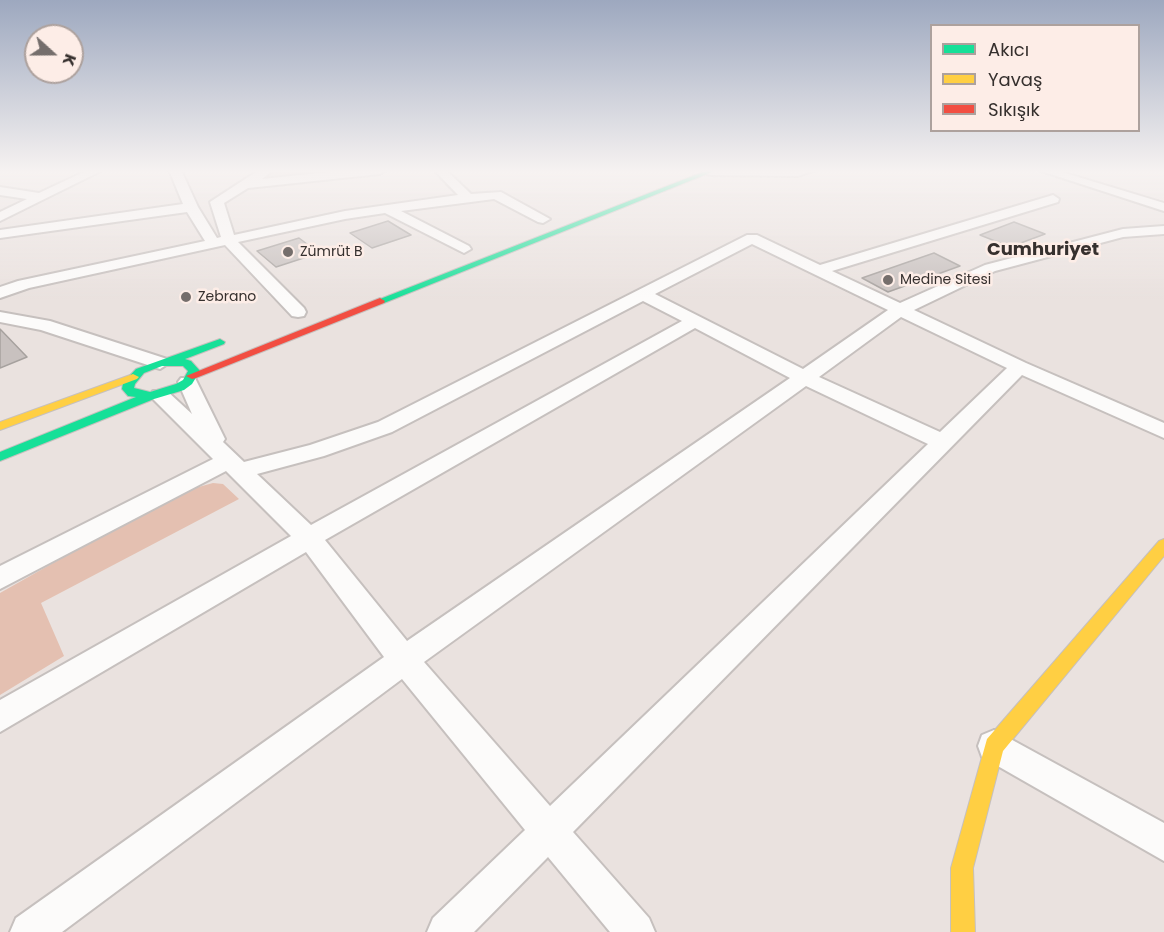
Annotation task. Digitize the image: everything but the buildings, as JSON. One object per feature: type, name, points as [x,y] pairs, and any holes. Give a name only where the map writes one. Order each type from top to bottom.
[{"type":"main road","points":[[0,457],[603,213]]},
{"type":"main road","points":[[524,226],[549,216]]},
{"type":"main road","points":[[442,257],[469,247]]},
{"type":"main road","points":[[279,319],[314,306]]},
{"type":"main road","points":[[0,426],[231,337]]},
{"type":"main road","points":[[165,362],[187,363],[192,367],[190,379]]},
{"type":"main road","points":[[134,376],[128,389],[132,393],[155,396]]},
{"type":"main road","points":[[963,932],[962,868],[994,746],[1164,545]]},
{"type":"street","points":[[0,234],[142,213]]},
{"type":"street","points":[[197,213],[222,242],[298,312]]},
{"type":"street","points":[[218,213],[222,242]]},
{"type":"street","points":[[0,293],[24,285],[360,213]]},
{"type":"street","points":[[398,213],[469,247]]},
{"type":"street","points":[[543,213],[549,216]]},
{"type":"street","points":[[819,270],[1005,213]]},
{"type":"street","points":[[4,216],[56,225]]},
{"type":"street","points":[[30,932],[404,660],[901,309],[990,268],[1123,233],[1164,230]]},
{"type":"street","points":[[0,578],[229,460],[316,451],[385,427],[752,238],[1019,367],[1164,431]]},
{"type":"street","points":[[644,295],[806,378],[944,443]]},
{"type":"street","points":[[0,317],[44,325],[165,362]]},
{"type":"street","points":[[0,717],[309,538],[693,322]]},
{"type":"street","points":[[67,333],[134,376]]},
{"type":"street","points":[[447,932],[1019,367]]},
{"type":"street","points":[[190,379],[229,460]]},
{"type":"street","points":[[155,396],[229,460],[309,538],[404,660],[635,932]]},
{"type":"street","points":[[994,746],[1164,843]]},
{"type":"shaded area","points":[[213,483],[223,484],[239,499],[41,603],[64,656],[0,695],[0,593],[177,493]]},
{"type":"traffic: fast","points":[[380,301],[602,213]]},
{"type":"traffic: fast","points":[[171,361],[220,342]]},
{"type":"traffic: fast","points":[[180,362],[187,363],[194,371],[188,382],[180,387],[150,396],[132,393],[128,389],[129,383],[140,371],[160,363],[180,362]]},
{"type":"traffic: fast","points":[[0,457],[150,396]]},
{"type":"traffic: slow","points":[[0,426],[133,377]]},
{"type":"traffic: slow","points":[[963,932],[962,868],[994,746],[1164,545]]},
{"type":"traffic: jam","points":[[192,376],[380,301]]},
{"type":"place","name":"Zümrüt B","points":[[288,252]]},
{"type":"place","name":"Medine Sitesi","points":[[888,280]]},
{"type":"place","name":"Zebrano","points":[[186,297]]},
{"type":"district","name":"Cumhuriyet","points":[[1043,250]]}]
